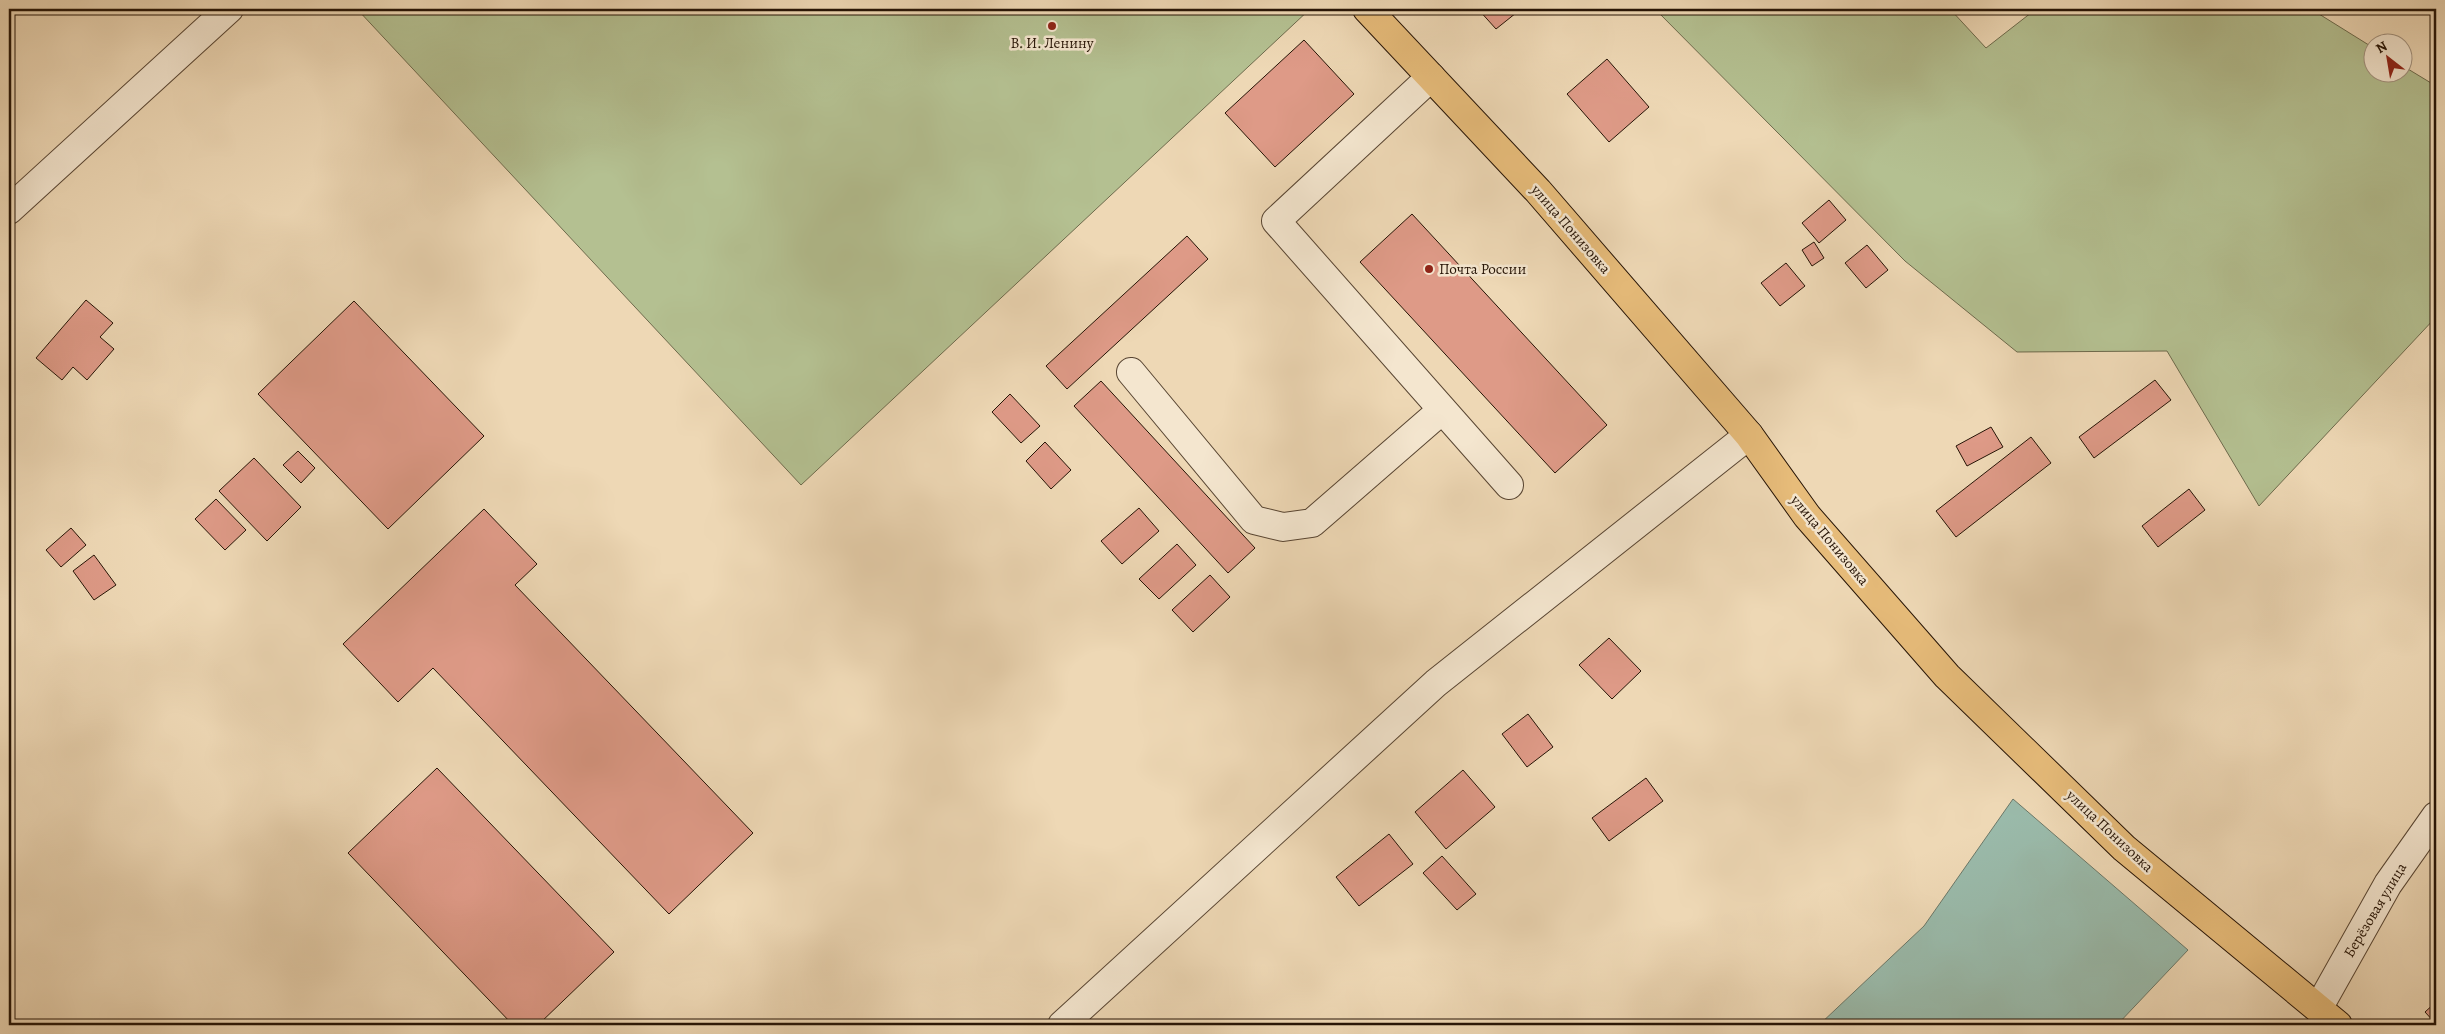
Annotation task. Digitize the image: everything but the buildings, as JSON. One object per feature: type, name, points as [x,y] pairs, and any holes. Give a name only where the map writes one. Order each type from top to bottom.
[{"type":"main road","name":"улица Понизовка","points":[[1367,9],[1538,191],[1748,435],[1807,516],[1947,676],[2124,848],[2329,1016]]},
{"type":"street","points":[[9,210],[228,9]]},
{"type":"street","points":[[1431,77],[1276,221],[1508,485]]},
{"type":"street","points":[[1131,372],[1254,520],[1283,527],[1312,524],[1442,410]]},
{"type":"street","points":[[1062,1025],[1436,683],[1748,435]]},
{"type":"street","name":"Берёзовая улица","points":[[2329,1016],[2388,884],[2436,816]]},
{"type":"green space","points":[[357,9],[1310,9],[801,485]]},
{"type":"green space","points":[[1655,9],[1950,9],[1986,48],[2036,9],[2311,9],[2362,41],[2362,82],[2412,82],[2412,71],[2436,86],[2436,317],[2259,506],[2167,351],[2017,352],[1905,261]]},
{"type":"shaded area","points":[[2013,799],[2188,950],[2117,1025],[1819,1025],[1924,926]]},
{"type":"place","name":"В. И. Ленину","points":[[1052,26]]},
{"type":"place","name":"Почта России","points":[[1429,269]]}]
